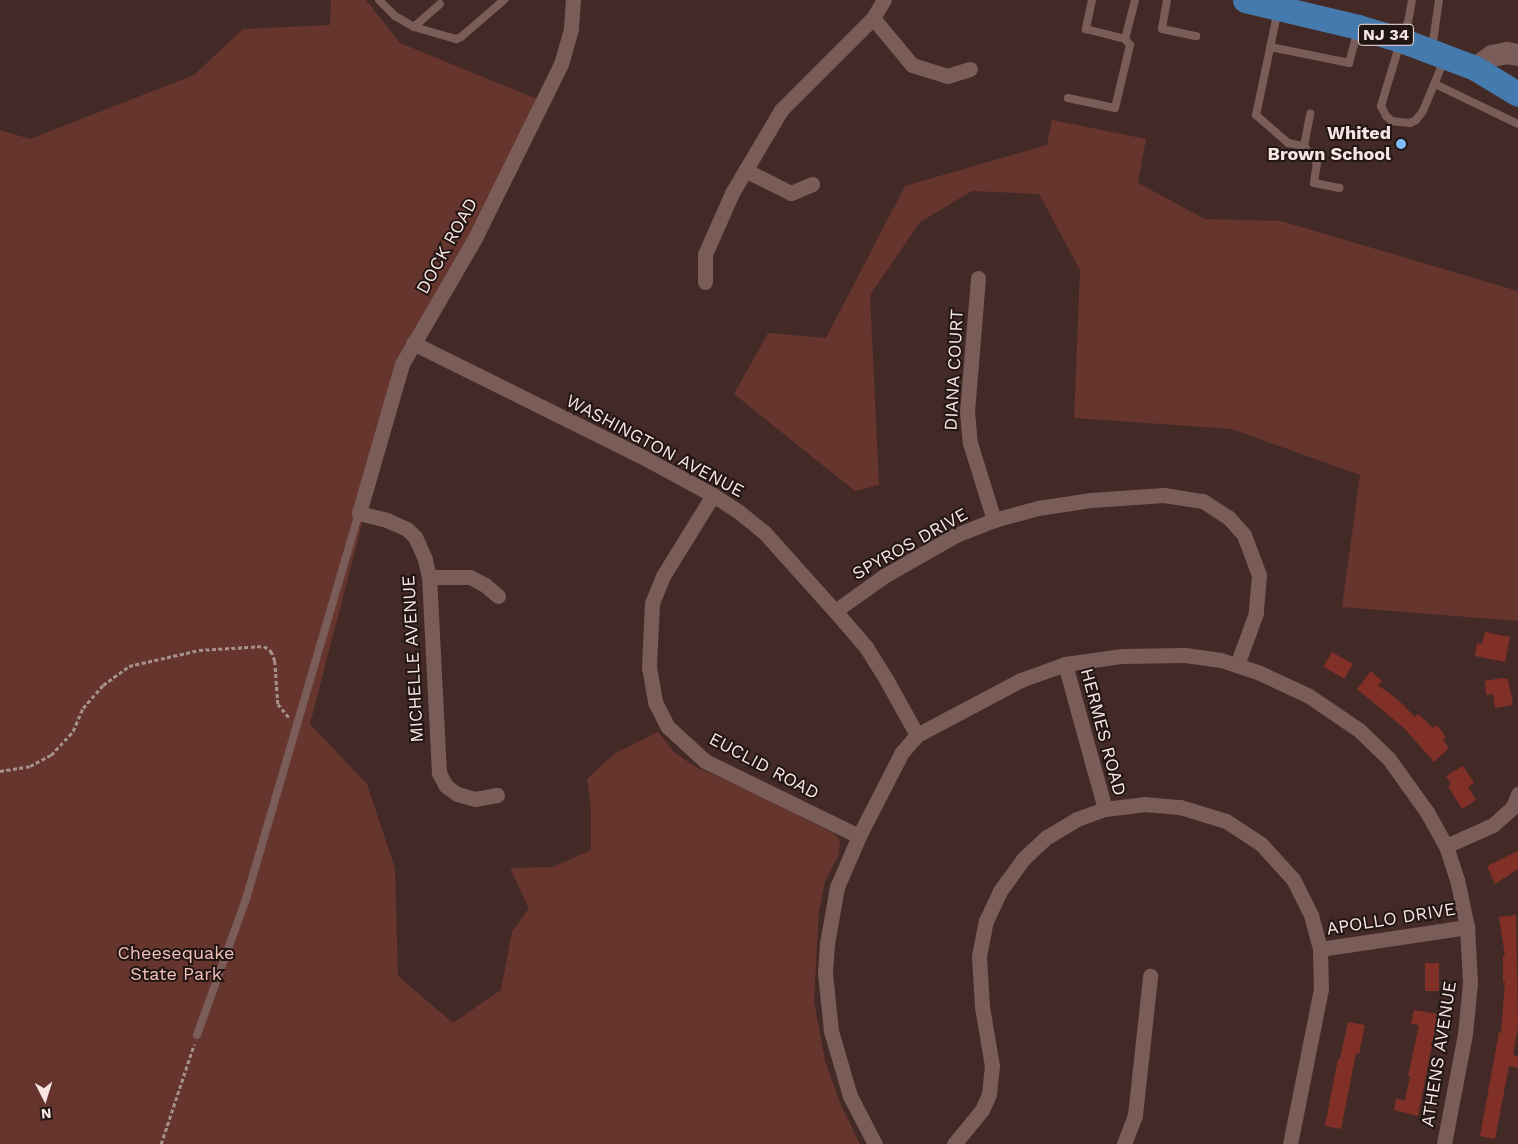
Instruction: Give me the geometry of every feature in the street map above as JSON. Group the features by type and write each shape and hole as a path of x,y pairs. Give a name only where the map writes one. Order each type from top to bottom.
{"main road":[{"name":"NJ 34","path":"1248,0 1286,6 1358,26 1439,53 1475,68 1518,94"}],"street":[{"name":"DOCK ROAD","path":"358,513 397,378 413,342 475,238 561,64 571,28 573,0"},
{"path":"706,282 705,254 745,170 781,110 873,18 884,0"},
{"path":"873,18 912,65 947,76 970,69"},
{"path":"1475,68 1492,56 1518,55"},
{"path":"745,170 791,192 812,184"},
{"name":"DIANA COURT","path":"978,278 967,411 970,443 994,520"},
{"name":"WASHINGTON AVENUE","path":"413,342 713,495 764,532 866,647 916,735"},
{"name":"EUCLID ROAD","path":"713,495 663,576 652,603 649,667 655,702 668,727 705,761 859,836"},
{"name":"SPYROS DRIVE","path":"835,611 884,576 956,535 994,520 1038,508 1091,500 1164,495 1203,501 1228,517 1244,535 1260,575 1256,613 1237,665"},
{"name":"MICHELLE AVENUE","path":"358,513 387,520 407,529 415,537 425,559 429,577 439,773 446,786 457,794 475,799 497,795"},
{"path":"429,577 470,577 485,585 498,596"},
{"name":"ATHENS AVENUE","path":"916,735 1021,680 1065,664 1122,656 1184,655 1221,660 1260,673 1309,696 1359,730 1389,759 1427,812 1446,846 1457,879 1468,926 1470,983 1466,1026 1444,1144"},
{"name":"HERMES ROAD","path":"1065,664 1105,809"},
{"path":"875,1144 850,1096 831,1031 825,981 827,944 837,887 859,836 902,752 916,735"},
{"path":"1446,846 1493,825 1513,807 1518,794"},
{"path":"954,1144 982,1110 989,1094 992,1066 982,1007 979,956 986,921 1000,891 1023,859 1047,837 1077,819 1105,809 1144,804 1180,807 1226,821 1261,844 1293,879 1311,915 1320,949 1321,989 1290,1144"},
{"name":"APOLLO DRIVE","path":"1320,949 1468,926"},
{"path":"1124,1144 1135,1115 1150,976"}],"lane":[{"path":"379,0 395,16 414,27 456,39 461,37 504,0"},
{"path":"1068,98 1116,108 1130,45 1126,39 1086,29 1092,0"},
{"path":"1126,39 1135,0"},
{"path":"1167,0 1162,29 1196,36"},
{"path":"1412,0 1408,22 1382,106 1386,116 1392,121 1410,123 1416,120 1423,111 1435,84 1439,53 1439,0"},
{"path":"414,27 440,1"},
{"path":"1286,6 1270,47 1256,115 1288,143 1304,146 1317,163 1314,183 1340,188"},
{"path":"1270,47 1349,63 1358,26"},
{"path":"1435,84 1518,124"},
{"path":"1304,146 1310,114"},
{"path":"196,1035 246,898 358,513"}],"path":[{"path":"0,771 30,766 50,754 74,731 83,708 104,685 129,666 199,650 264,646 271,651 275,661 278,704 285,714 298,723"},
{"path":"161,1144 196,1035"}],"green space":[{"name":"Cheesequake State Park","path":"331,0 366,0 400,43 542,101 399,382 310,724 367,784 395,868 398,976 453,1023 501,990 512,932 529,908 510,868 553,867 591,850 591,807 587,779 614,754 658,732 675,753 696,767 751,791 833,833 840,840 839,854 825,882 819,910 814,1001 825,1061 841,1105 860,1144 0,1144 0,130 30,139 194,75 243,29 330,25"},
{"path":"1052,120 1146,139 1138,183 1205,219 1281,221 1518,291 1518,621 1342,607 1360,475 1232,429 1074,418 1080,270 1039,194 972,191 920,222 870,295 879,485 855,491 734,394 768,333 826,338 905,186 1047,145"}],"building":[{"path":"1485,632 1510,637 1505,662 1475,656 1477,643 1482,644"},
{"path":"1332,652 1353,664 1344,679 1324,667"},
{"path":"1371,671 1382,681 1378,685 1398,700 1415,717 1418,714 1433,728 1437,725 1446,737 1443,740 1449,748 1434,762 1404,728 1357,689"},
{"path":"1502,678 1508,679 1513,705 1495,708 1493,694 1486,695 1485,681"},
{"path":"1463,766 1474,783 1468,787 1476,800 1462,809 1448,786 1451,784 1446,776"},
{"path":"1518,851 1518,869 1495,884 1487,866"},
{"path":"1516,915 1518,1026 1513,1055 1518,1056 1518,1068 1509,1066 1495,1139 1480,1136 1499,1032 1501,1033 1505,982 1503,982 1503,956 1505,956 1499,917"},
{"path":"1425,963 1439,963 1439,991 1425,991"},
{"path":"1414,1010 1438,1014 1418,1116 1394,1110 1396,1099 1405,1100 1410,1076 1408,1076 1419,1025 1411,1024"},
{"path":"1348,1022 1365,1025 1359,1054 1356,1053 1341,1129 1325,1126 1338,1059 1340,1059"}],"place":[{"name":"Whited Brown School","path":"1401,144"}]}
